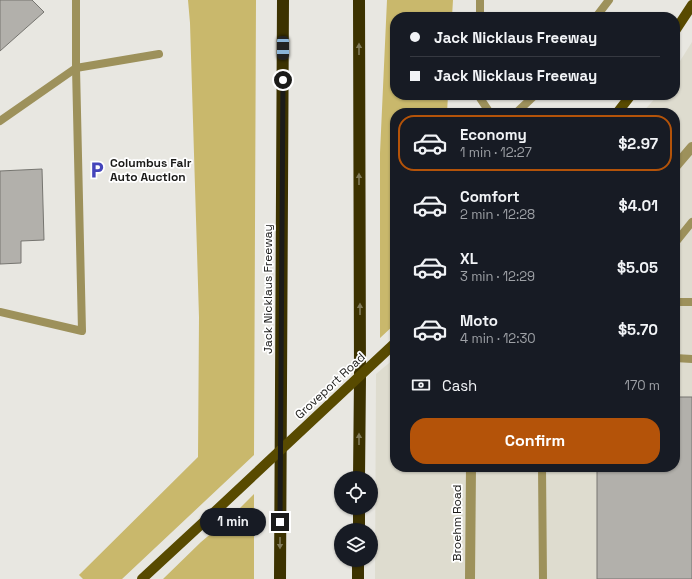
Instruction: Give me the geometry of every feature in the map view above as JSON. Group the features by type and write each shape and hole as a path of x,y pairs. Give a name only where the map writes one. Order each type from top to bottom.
{"highway":[{"name":"Jack Nicklaus Freeway","path":"280,579 284,0"},
{"path":"359,0 359,471"},
{"path":"358,567 358,579"}],"main road":[{"path":"680,23 692,4"},
{"path":"621,108 627,100"},
{"name":"Groveport Road","path":"142,579 390,348"}],"street":[{"path":"680,160 692,147"},
{"name":"Broehm Road","path":"470,579 471,472"}],"lane":[{"path":"0,312 82,331 76,68 76,0"},
{"path":"480,0 480,12"},
{"path":"600,12 609,0"},
{"path":"0,121 76,68 159,54"},
{"path":"521,108 530,100"},
{"path":"680,237 692,222"},
{"path":"680,302 692,302"},
{"path":"680,358 692,359"},
{"path":"542,472 542,579"}],"shaded area":[{"path":"188,0 256,0 254,455 122,579 83,579 79,575 198,457 199,317 190,23"},
{"path":"387,0 453,0 452,12 390,12 390,100 448,100 447,108 390,108 390,329 380,338 380,153"},
{"path":"692,42 692,579 375,579 375,567 378,567 378,523 375,523 375,515 378,515 378,471 376,471 376,374 390,362 390,472 680,472 680,108 646,108 654,100 680,100 680,61"},
{"path":"254,494 254,579 163,579 201,542 232,516"}],"building":[{"path":"0,0 32,0 44,12 0,51"},
{"path":"42,169 44,240 21,241 21,263 0,264 0,171"},
{"path":"680,397 692,397 692,579 597,579 597,472 680,472"}],"place":[{"name":"Columbus Fair Auto Auction","path":"97,170"}],"route":[{"path":"280,522 283,80"}]}
